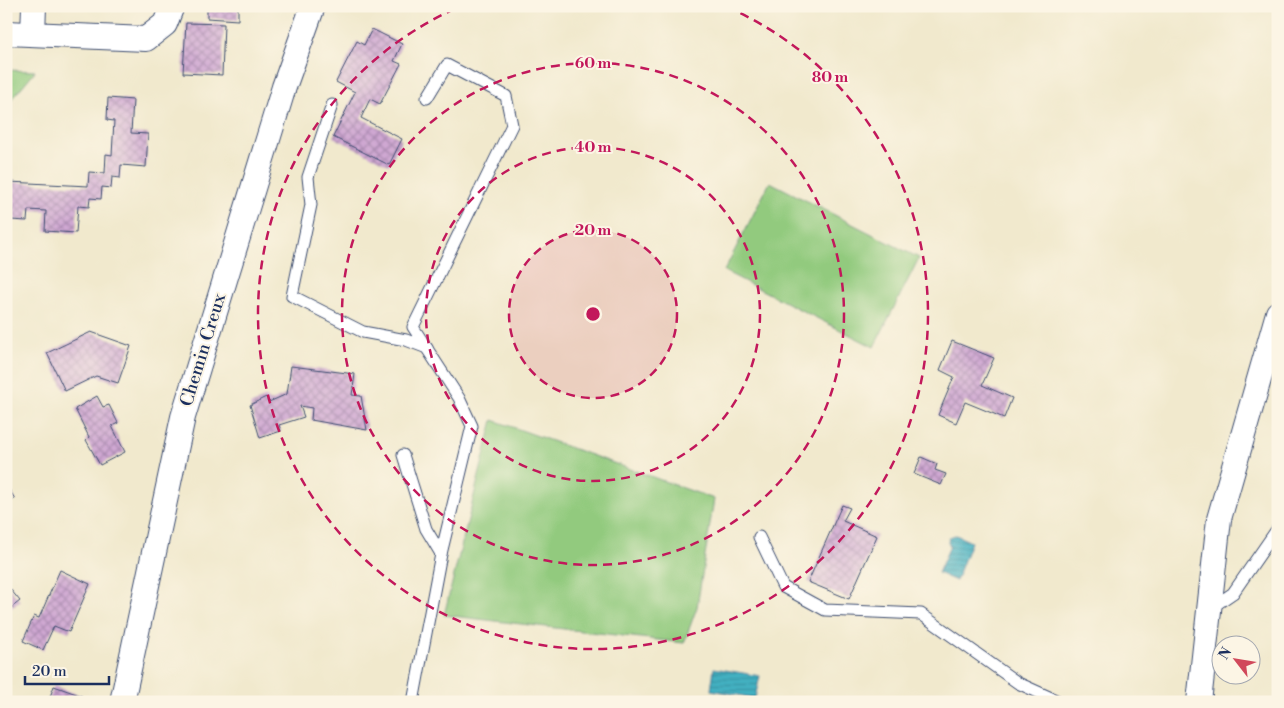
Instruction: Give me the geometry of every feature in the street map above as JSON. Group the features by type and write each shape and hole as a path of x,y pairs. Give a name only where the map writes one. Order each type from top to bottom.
{"street":[{"path":"33,34 34,6"},
{"path":"6,33 146,39 165,24 172,6"},
{"name":"Chemin Creux","path":"122,702 182,417 284,87 313,6"},
{"path":"1199,702 1220,519 1278,314"}],"lane":[{"path":"413,702 441,554 472,426 459,398 413,327 512,125 506,96 447,65 427,98"},
{"path":"332,105 308,177 311,205 292,296 363,332 406,340 427,348"},
{"path":"403,455 426,529 441,554"},
{"path":"1209,609 1233,593 1278,528"},
{"path":"760,538 783,587 825,610 921,614 1018,683 1060,702"}],"green space":[{"path":"6,70 35,71 6,106"},
{"path":"770,182 919,258 874,347 724,271"},
{"path":"493,420 714,499 697,607 684,643 444,615"}],"water":[{"path":"956,535 971,542 956,581 938,573 950,546 949,539"},
{"path":"714,668 760,676 755,698 711,690"}],"building":[{"path":"207,6 238,6 238,20 207,18"},
{"path":"186,23 224,24 222,75 183,73"},
{"path":"372,29 402,44 394,61 401,64 380,104 370,99 361,118 402,139 389,165 333,137 355,92 336,82 357,41 364,45"},
{"path":"108,98 133,100 131,133 148,134 146,167 121,165 120,178 112,177 111,188 102,187 101,199 90,198 89,207 78,206 76,233 45,231 46,211 28,210 27,221 11,220 12,209 8,208 9,182 88,186 89,172 105,173 106,154 112,155 114,121 107,120"},
{"path":"91,332 131,346 118,383 96,376 65,391 47,353"},
{"path":"952,341 994,358 982,385 1012,398 1004,418 965,402 956,423 938,415 954,377 940,370"},
{"path":"291,366 355,374 352,395 361,396 367,430 311,420 312,408 300,406 304,417 279,425 281,431 260,438 250,405 266,397 269,402 287,394"},
{"path":"97,396 103,407 109,405 118,423 112,426 125,452 100,465 86,440 89,437 75,409"},
{"path":"921,457 937,464 935,470 946,474 941,485 914,474"},
{"path":"6,484 15,499 6,503"},
{"path":"842,505 850,508 843,521 877,536 849,599 808,582"},
{"path":"60,570 90,584 69,632 54,626 43,650 23,641 34,616 39,618"},
{"path":"6,584 20,601 6,612"},
{"path":"54,686 82,696 80,702 48,702"}]}
